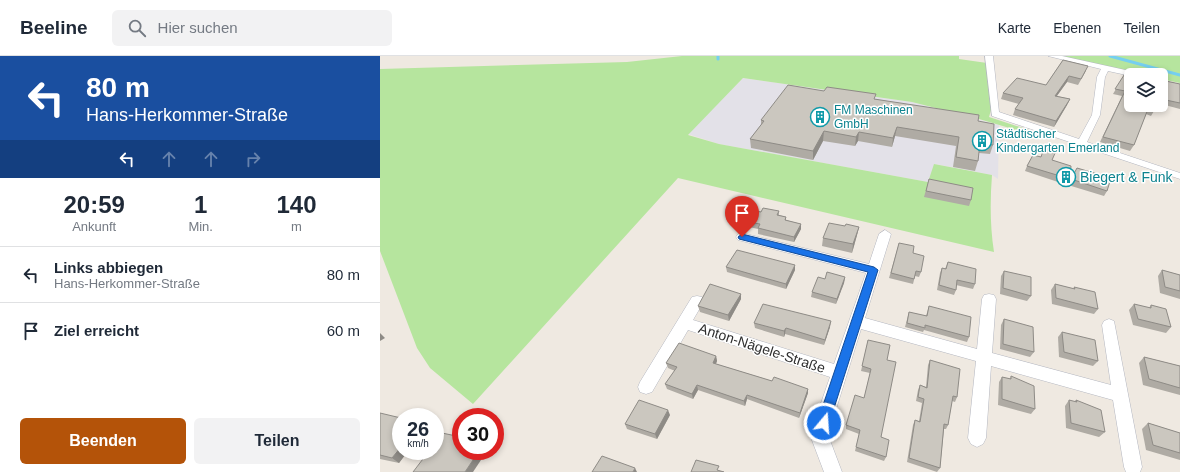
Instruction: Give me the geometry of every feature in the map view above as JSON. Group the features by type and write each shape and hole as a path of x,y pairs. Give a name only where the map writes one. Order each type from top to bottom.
{"street":[{"path":"989,56 995,114 1180,176"},
{"path":"1052,56 1124,72"},
{"path":"1082,142 1096,116 1101,77 1105,68"},
{"path":"833,472 820,435 885,234"},
{"path":"742,237 874,270"},
{"path":"977,438 989,299"},
{"name":"Anton-Nägele-Straße","path":"646,387 697,301"},
{"path":"857,322 1121,395"},
{"name":"Anton-Nägele-Straße","path":"684,323 840,373"},
{"path":"1109,325 1133,467"}],"shaded area":[{"path":"743,78 912,102 999,125 998,179 992,175 935,164 928,182 719,144 688,134"}],"green space":[{"path":"682,56 959,56 959,59 987,63 991,110 989,117 1032,131 1030,134 912,102 743,78 688,135 719,144 928,182 934,164 992,175 991,214 994,252 678,178 473,404 430,368 417,348 380,251 380,69 627,62"},
{"path":"1058,56 1180,56 1180,83 1168,80 1168,68 1124,68 1124,71"}],"building":[{"path":"1063,60 1088,66 1081,79 1069,76 1055,96 1070,99 1056,121 1015,109 1023,98 1003,93 1017,78 1046,85"},
{"path":"1124,75 1124,91 1115,89"},
{"path":"1168,81 1180,84 1180,103 1168,100"},
{"path":"788,85 824,91 827,87 876,94 874,99 979,115 978,121 994,124 993,145 980,143 978,161 956,157 959,137 897,127 893,138 859,132 856,137 824,131 813,151 750,139 764,121 761,120"},
{"path":"1124,93 1124,112 1147,112 1134,145 1103,137"},
{"path":"1044,148 1056,151 1052,160 1071,166 1070,179 1027,166 1033,155 1041,157"},
{"path":"1077,168 1111,178 1107,191 1071,179"},
{"path":"929,179 973,188 971,200 926,191"},
{"path":"763,208 779,211 777,215 786,217 785,220 801,224 794,237 758,228 760,224 748,222 756,211 761,212"},
{"path":"829,223 845,226 846,224 859,227 853,244 823,238"},
{"path":"899,243 914,246 913,253 924,256 921,272 916,271 914,279 891,273"},
{"path":"737,250 795,265 786,284 726,267"},
{"path":"948,262 976,269 975,284 957,280 956,290 939,285 942,268 946,269"},
{"path":"1162,270 1180,275 1180,291 1165,287"},
{"path":"1004,271 1031,277 1031,296 1003,288"},
{"path":"827,272 845,277 837,299 812,292 818,277 825,279"},
{"path":"710,284 741,294 728,315 698,306"},
{"path":"1055,284 1095,292 1098,309 1056,298"},
{"path":"763,304 831,321 825,340 786,328 784,331 754,323"},
{"path":"1134,304 1151,308 1151,305 1166,309 1171,327 1138,319"},
{"path":"929,306 971,317 969,337 925,325 925,328 907,323 909,312 927,316"},
{"path":"1004,319 1033,327 1034,352 1003,344"},
{"path":"1062,332 1095,340 1098,361 1064,352"},
{"path":"868,340 890,345 887,360 896,362 881,437 889,440 886,457 856,447 860,430 846,425 855,395 864,398 871,369 862,366"},
{"path":"679,343 716,356 713,363 772,381 774,377 808,389 800,413 747,395 744,401 697,385 692,394 665,384 677,367 666,363"},
{"path":"1144,357 1180,366 1180,388 1149,379"},
{"path":"930,360 960,369 957,397 953,396 948,425 944,424 940,468 909,458 915,420 920,422 924,399 918,397 920,385 927,388"},
{"path":"1011,376 1034,386 1035,409 1002,399 1002,377 1011,379"},
{"path":"639,400 668,410 655,434 625,424"},
{"path":"1069,400 1077,402 1076,400 1101,410 1105,432 1071,423"},
{"path":"380,413 392,416 392,458 380,455"},
{"path":"1148,423 1180,433 1180,453 1153,445"},
{"path":"444,433 452,435 452,460 473,460 465,472 413,472 422,460 444,460"},
{"path":"602,456 635,468 633,472 592,472"},
{"path":"696,460 719,466 717,470 724,472 691,472"}],"waterway":[{"path":"1110,56 1180,75"}],"place":[{"name":"FM Maschinen GmbH","path":"820,117"},
{"name":"Städtischer Kindergarten Emerland","path":"982,141"},
{"name":"Biegert & Funk","path":"1066,177"}],"route":[{"path":"742,237 874,270 824,423"}]}
